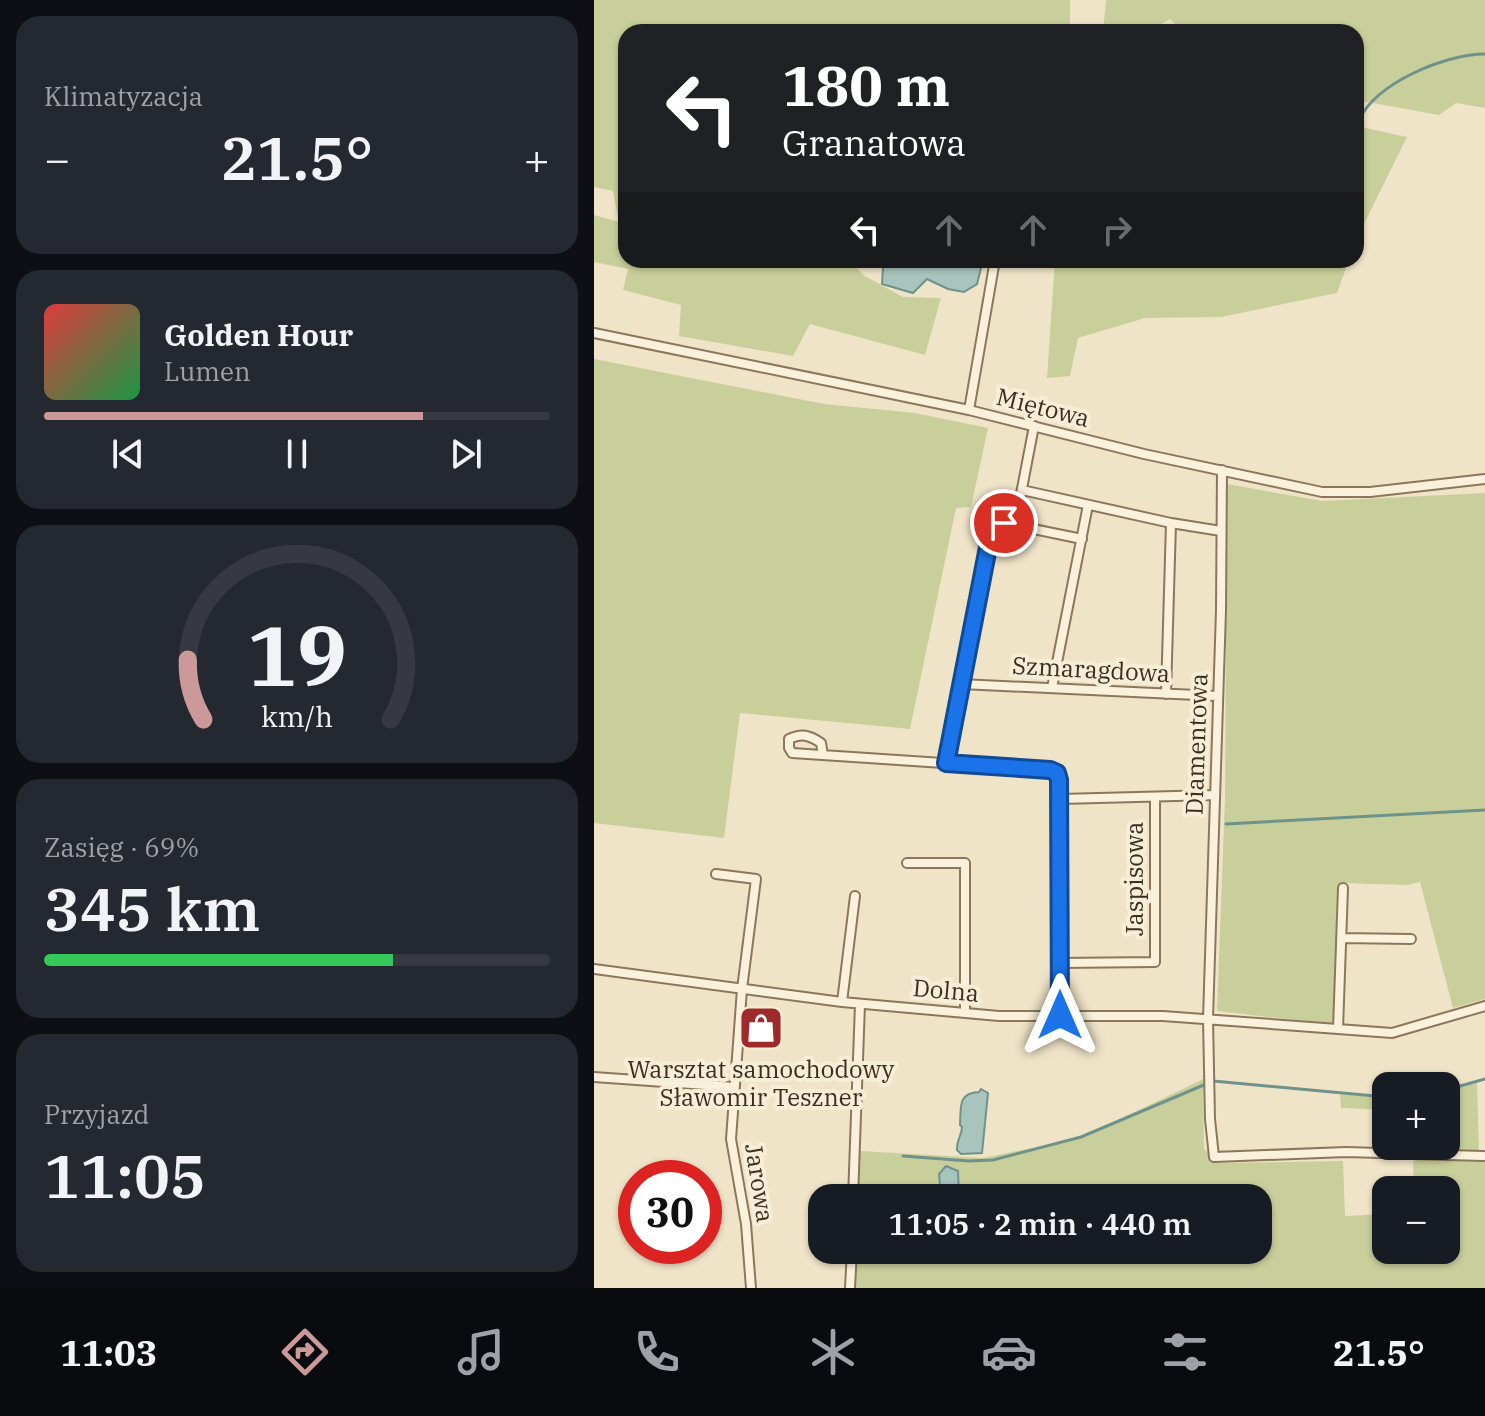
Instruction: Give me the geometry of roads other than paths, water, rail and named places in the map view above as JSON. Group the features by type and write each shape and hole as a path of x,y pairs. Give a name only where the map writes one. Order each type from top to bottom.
{"street":[{"path":"969,410 994,268"},
{"name":"Miętowa","path":"594,333 969,410 1144,454 1322,492 1344,494 1485,479"},
{"path":"1015,525 1034,426"},
{"name":"Diamentowa","path":"1222,470 1208,1019 1214,1157 1346,1152 1483,1156"},
{"path":"1022,490 1221,531"},
{"path":"1052,688 1088,505"},
{"path":"946,763 990,537 1004,523 1082,539"},
{"path":"1166,694 1171,523"},
{"name":"Szmaragdowa","path":"961,684 1218,696"},
{"path":"823,755 1050,770 1057,773 1060,799 1060,1015"},
{"path":"1060,799 1214,795"},
{"name":"Jaspisowa","path":"1059,963 1155,962 1155,798"},
{"path":"907,863 965,863 965,1013"},
{"name":"Jarowa","path":"716,874 756,879 742,989 731,1148 748,1237 751,1288"},
{"path":"1338,1029 1343,888"},
{"path":"842,1002 855,896"},
{"path":"1341,938 1411,939"},
{"name":"Dolna","path":"594,969 842,1002 999,1016 1208,1019 1392,1033 1485,1006"},
{"path":"854,1184 860,1004"},
{"path":"594,1077 734,1087"},
{"path":"850,1288 851,1264"}],"water":[{"path":"883,268 981,268 977,284 964,292 948,289 927,279 913,293 882,284"},
{"path":"981,1089 988,1093 982,1153 961,1154 957,1147 962,1130 962,1102 967,1095"},
{"path":"946,1166 958,1171 958,1184 940,1184 939,1174"}],"waterway":[{"path":"1364,112 1396,82 1414,73 1451,59 1485,54"},
{"path":"1226,824 1485,810"},
{"path":"1460,1086 1485,1079"},
{"path":"1213,1081 1372,1096"},
{"path":"903,1156 993,1160 1081,1137 1206,1084"}],"place":[{"name":"Warsztat samochodowy Sławomir Teszner","path":"761,1028"}]}
